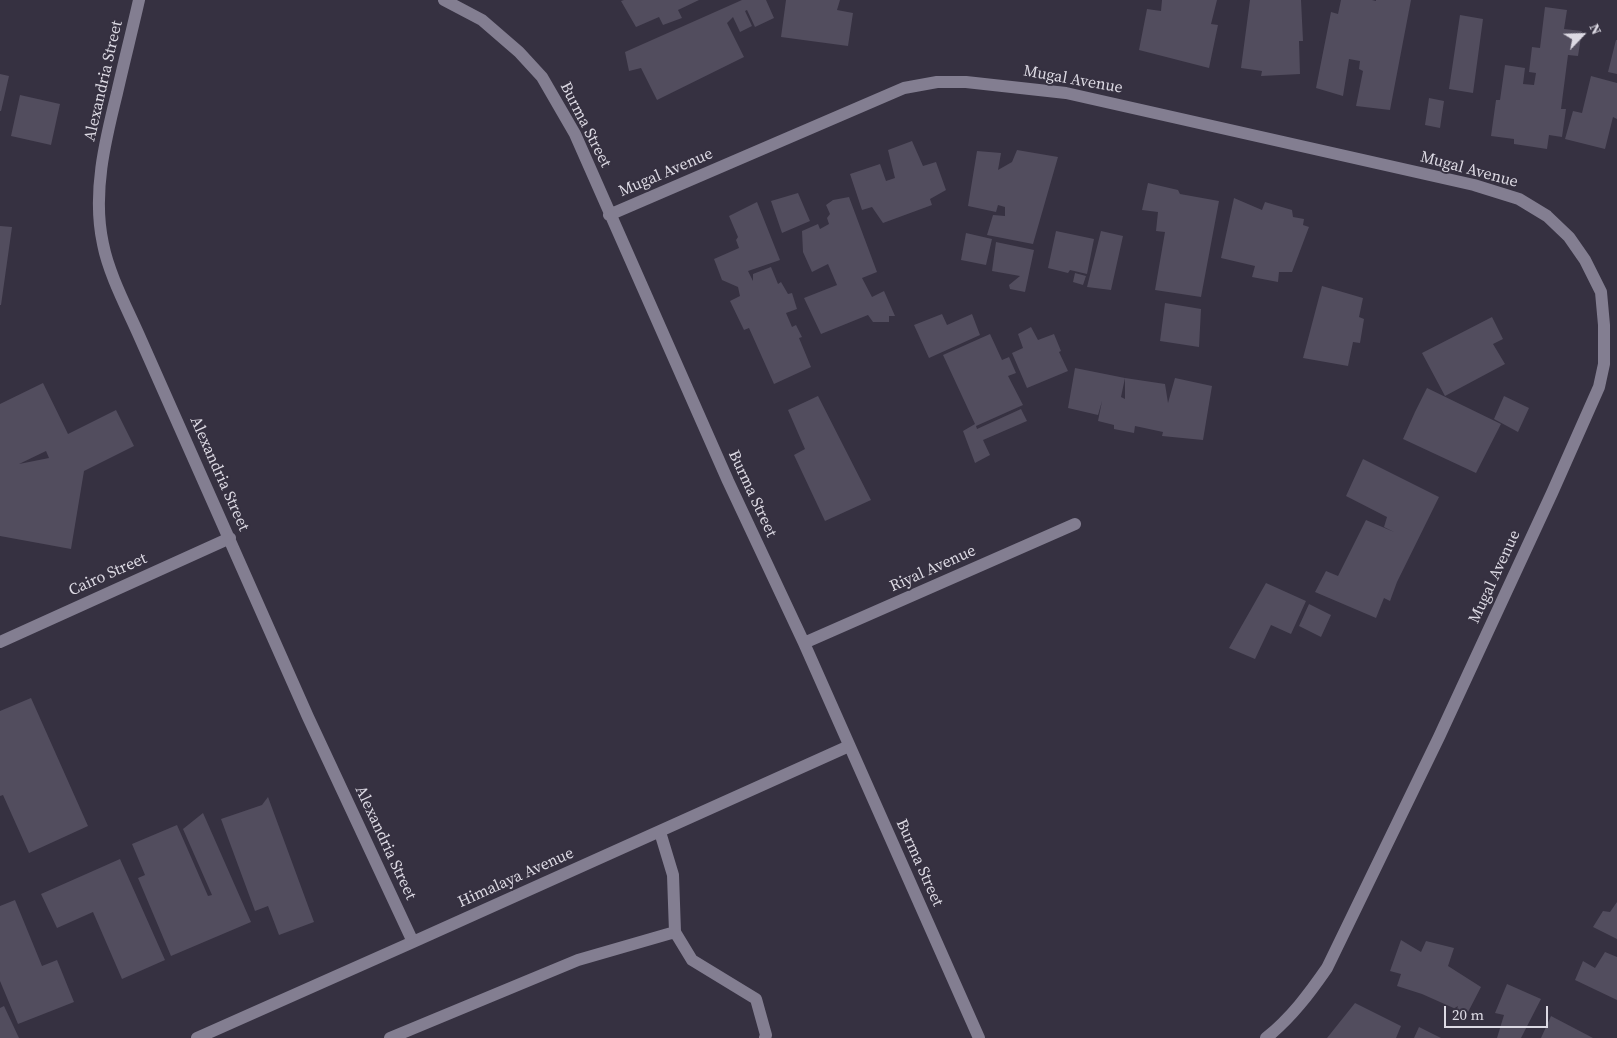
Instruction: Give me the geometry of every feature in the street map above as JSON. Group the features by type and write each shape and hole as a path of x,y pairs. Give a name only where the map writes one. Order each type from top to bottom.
{"street":[{"name":"Alexandria Street","path":"139,0 108,130 100,176 99,212 103,244 114,278 141,340 313,726 414,942"},
{"name":"Burma Street","path":"446,1 482,20 520,52 542,77 575,134 609,215 728,481 804,643 979,1038"},
{"name":"Mugal Avenue","path":"609,215 904,88 937,82 966,82 1066,93 1474,185 1519,199 1548,216 1569,236 1585,260 1600,292 1604,325 1604,364 1599,387 1444,728 1327,968 1306,998 1282,1025 1266,1038"},
{"name":"Riyal Avenue","path":"804,643 1075,524"},
{"name":"Cairo Street","path":"0,642 230,538"},
{"name":"Himalaya Avenue","path":"197,1038 660,832 848,746"},
{"path":"660,832 673,875 674,932 692,960 756,1000 766,1038"},
{"path":"390,1038 578,960 674,932"}],"building":[{"path":"699,0 678,10 682,18 663,25 659,17 636,27 621,1"},
{"path":"742,0 766,0 774,18 755,27 747,10 745,11 752,26 740,32 733,17 727,23 744,57 657,100 641,68 629,71 625,52"},
{"path":"786,0 840,0 837,10 853,13 848,46 781,37"},
{"path":"1162,0 1217,0 1211,24 1218,25 1209,68 1139,50 1147,9 1161,11"},
{"path":"1250,0 1301,0 1303,41 1299,41 1300,74 1261,76 1262,71 1241,68"},
{"path":"1341,0 1411,0 1390,110 1356,106 1363,71 1359,69 1360,61 1349,59 1343,96 1316,88 1331,12 1338,14"},
{"path":"1545,7 1567,10 1564,29 1582,31 1578,56 1568,55 1561,109 1566,109 1562,137 1549,135 1547,149 1514,144 1514,139 1491,136 1496,100 1500,100 1505,65 1525,68 1523,84 1534,85 1536,73 1529,72 1532,47 1540,48"},
{"path":"1460,15 1483,19 1473,93 1449,89"},
{"path":"1617,40 1617,74 1608,72"},
{"path":"0,74 9,76 1,111 0,111"},
{"path":"1591,76 1617,83 1617,119 1613,117 1605,149 1565,139 1573,111 1582,113"},
{"path":"20,95 60,104 51,145 11,136"},
{"path":"1429,98 1444,101 1440,128 1425,125"},
{"path":"912,141 923,166 936,162 946,190 930,199 932,205 883,223 872,207 862,210 850,174 880,164 886,181 895,178 888,150"},
{"path":"1017,150 1058,157 1033,244 987,235 993,215 1005,216 1005,207 998,205 996,212 968,206 977,151 1001,153 998,170 1012,162"},
{"path":"1148,183 1178,190 1180,194 1219,201 1201,297 1155,290 1165,232 1156,231 1158,212 1142,210"},
{"path":"798,193 810,221 782,233 771,201"},
{"path":"849,197 877,272 862,278 872,297 884,291 895,316 889,316 889,322 873,322 868,315 821,334 804,298 837,285 828,264 812,272 803,252 802,231 818,224 820,229 829,224 827,218 830,214 826,205 833,200"},
{"path":"1234,198 1262,210 1265,202 1292,210 1293,217 1304,219 1303,225 1309,227 1292,272 1279,272 1278,282 1252,277 1255,266 1221,258"},
{"path":"757,202 780,260 748,271 753,281 753,274 771,267 778,284 781,282 788,294 792,293 797,309 786,313 792,327 796,325 802,337 799,338 811,367 774,384 749,328 744,330 730,301 740,296 738,287 722,280 714,259 739,248 736,240 738,237 729,216"},
{"path":"0,226 12,227 1,305 0,305"},
{"path":"1056,231 1094,239 1087,274 1070,270 1068,273 1048,268"},
{"path":"1101,231 1123,236 1111,290 1087,287"},
{"path":"966,233 992,239 986,265 961,260"},
{"path":"996,242 1034,250 1025,292 1010,289 1009,285 1020,276 992,271"},
{"path":"1075,273 1086,276 1083,285 1073,282"},
{"path":"1322,286 1363,298 1359,317 1364,319 1360,343 1353,342 1348,366 1303,358"},
{"path":"1165,303 1201,309 1199,347 1160,341"},
{"path":"942,314 947,325 972,314 980,335 929,358 914,325"},
{"path":"1492,317 1503,339 1493,344 1505,364 1445,396 1422,353"},
{"path":"1031,327 1038,340 1054,334 1061,351 1059,352 1068,371 1027,388 1012,353 1023,348 1018,334"},
{"path":"990,334 1002,360 1009,357 1016,373 1008,376 1023,405 976,426 977,429 1021,409 1027,421 983,440 990,455 975,463 963,431 975,424 943,355"},
{"path":"1075,368 1165,384 1168,403 1175,378 1212,386 1203,440 1162,436 1163,432 1135,426 1134,433 1114,429 1114,425 1098,421 1102,401 1098,415 1068,408","holes":["1125,378 1125,399 1121,397"]},
{"path":"43,383 68,434 116,410 134,446 84,471 71,549 0,536 0,404","holes":["46,451 49,458 19,464"]},
{"path":"1427,388 1501,424 1476,473 1403,439"},
{"path":"818,396 871,500 825,521 794,455 805,449 788,410"},
{"path":"1504,396 1529,408 1518,432 1494,419"},
{"path":"1363,459 1439,497 1397,582 1390,601 1384,598 1376,618 1315,592 1326,571 1338,576 1366,520 1394,532 1384,527 1387,517 1346,496"},
{"path":"1266,583 1306,601 1291,634 1271,625 1255,659 1229,648"},
{"path":"1309,604 1331,615 1321,637 1299,626"},
{"path":"31,698 88,826 29,853 3,795 0,796 0,711"},
{"path":"268,797 314,922 279,935 268,906 255,911 221,819 262,805"},
{"path":"203,813 251,922 171,956 138,878 145,875 132,844 177,825 208,896 212,895 183,829"},
{"path":"120,859 165,960 122,979 93,912 57,928 41,894"},
{"path":"15,900 42,966 57,960 74,1002 18,1024 0,981 0,906"},
{"path":"1617,902 1617,939 1593,927 1603,911 1610,912"},
{"path":"1401,940 1421,952 1426,941 1454,948 1448,966 1481,987 1467,1014 1422,994 1397,986 1401,974 1390,971"},
{"path":"1605,952 1617,957 1617,1000 1575,980 1583,961 1595,968"},
{"path":"1507,984 1541,999 1521,1038 1497,1038 1504,1015 1495,1013"},
{"path":"1355,1003 1401,1026 1396,1038 1327,1038"},
{"path":"4,1006 19,1038 0,1038 0,1008"},
{"path":"1551,1016 1593,1038 1541,1038"},
{"path":"1419,1027 1441,1038 1414,1038"}]}
